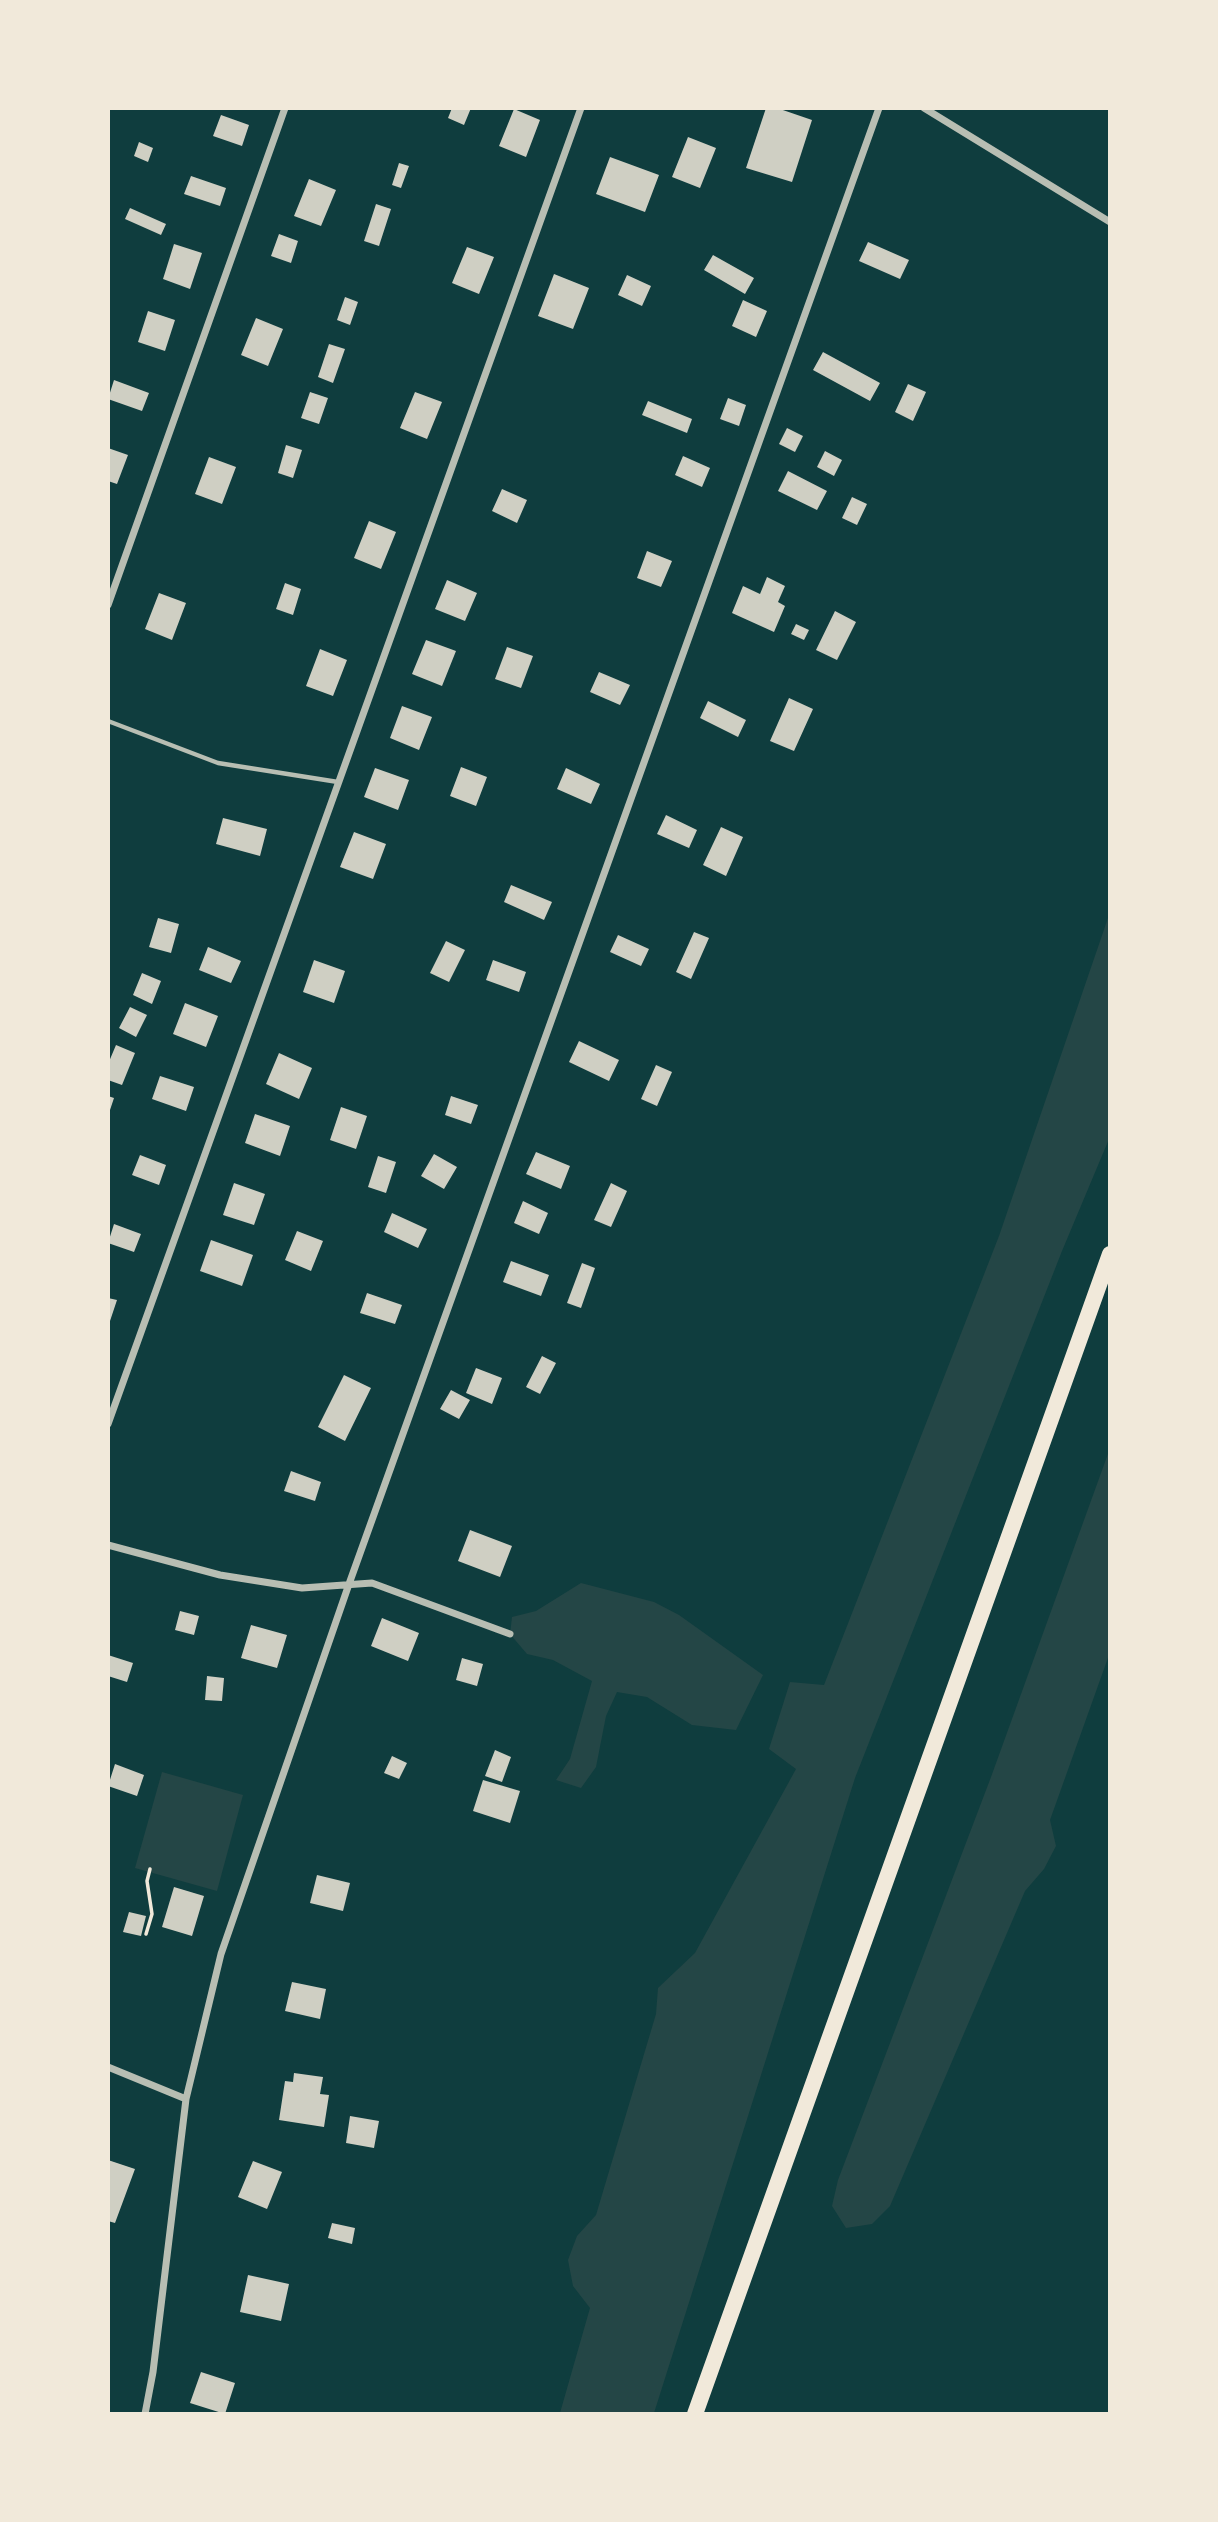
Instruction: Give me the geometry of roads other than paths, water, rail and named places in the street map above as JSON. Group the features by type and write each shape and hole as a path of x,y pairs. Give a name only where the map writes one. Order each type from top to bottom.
{"main road":[{"path":"698,2413 1110,1254"}],"street":[{"path":"108,605 285,108"},
{"path":"108,1424 581,108"},
{"path":"145,2413 153,2372 186,2099 221,1954 349,1584 879,108"},
{"path":"924,108 1110,222"},
{"path":"108,1545 220,1575 302,1588 372,1583 510,1634"},
{"path":"108,2067 186,2099"}],"lane":[{"path":"108,721 218,763 339,782"}]}
